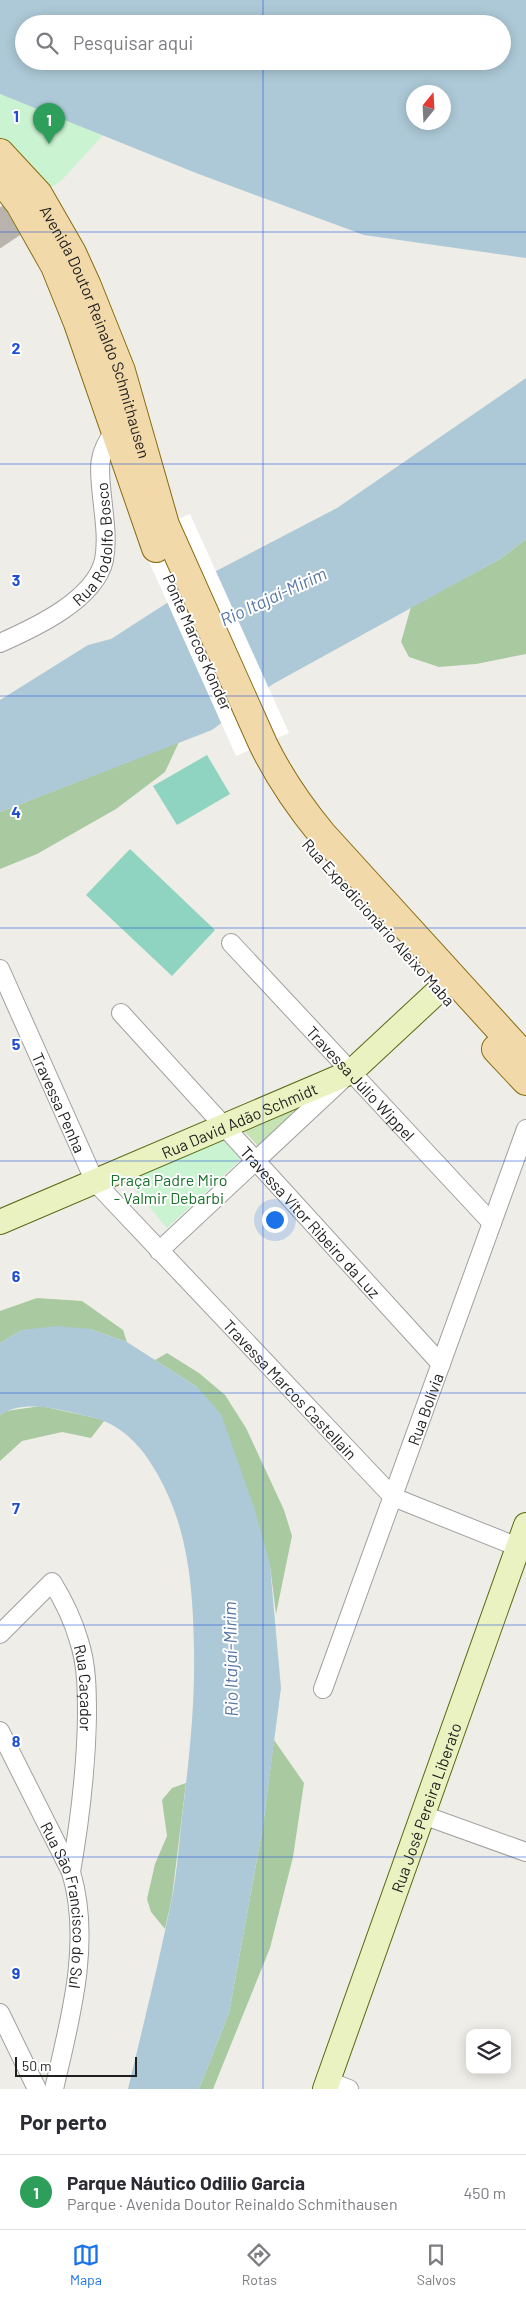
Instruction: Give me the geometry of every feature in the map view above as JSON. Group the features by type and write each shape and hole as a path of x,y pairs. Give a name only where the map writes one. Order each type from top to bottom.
{"main road":[{"name":"Avenida Doutor Reinaldo Schmithausen","path":"0,153 38,194 72,253 90,323 114,432 157,528"},
{"name":"Avenida Doutor Reinaldo Schmithausen","path":"0,178 20,204 40,236 55,266 121,371 157,528"},
{"name":"Ponte Marcos Konder","path":"157,528 255,748"},
{"name":"Rua Expedicionário Aleixo Maba","path":"255,748 322,834 526,1081"},
{"name":"Rua Expedicionário Aleixo Maba","path":"446,983 526,1058"},
{"name":"Rua David Adão Schmidt","path":"0,1222 351,1072 446,983"},
{"name":"Rua José Pereira Liberato","path":"334,2086 422,1814 522,1536"}],"street":[{"name":"Rua Rodolfo Bosco","path":"0,643 50,619 95,581 103,561 106,538 98,466 104,445 114,432"},
{"name":"Travessa Júlio Wippel","path":"231,943 492,1223"},
{"name":"Travessa Penha","path":"0,968 95,1182"},
{"name":"Travessa Vítor Ribeiro da Luz","path":"121,1013 441,1364"},
{"path":"159,1251 351,1072"},
{"name":"Rua Bolívia","path":"323,1689 526,1129"},
{"name":"Travessa Marcos Castellain","path":"95,1182 392,1497 522,1536"},
{"name":"Rua Caçador","path":"0,1634 52,1582 64,1601 80,1642 87,1684 86,1759 80,1822 71,1872"},
{"name":"Rua São Francisco do Sul","path":"0,1731 71,1872 78,1894 80,1926 71,2009 54,2089"},
{"path":"422,1814 526,1852"},
{"path":"0,2013 37,2089"}],"green space":[{"path":"0,94 103,135 61,181 47,190 0,140"},
{"path":"526,539 526,654 476,664 439,667 409,657 401,642 411,607 500,559"},
{"path":"179,742 165,772 116,809 37,854 0,869 0,812"},
{"path":"207,755 230,794 177,825 153,786"},
{"path":"130,849 215,930 172,976 86,895"},
{"path":"318,1093 259,1147 240,1127"},
{"name":"Praça Padre Miro - Valmir Debarbi","path":"221,1134 242,1158 167,1228 125,1178"},
{"path":"37,1298 82,1301 123,1330 127,1342 90,1329 22,1330 0,1343 0,1311"},
{"path":"167,1353 199,1373 225,1395 246,1428 284,1510 292,1536 276,1614 270,1566 197,1387 155,1360"},
{"path":"41,1406 105,1420 91,1438 62,1432 22,1441 0,1461 0,1415 6,1411"},
{"path":"274,1740 304,1783 293,1857 270,1948 213,2089 199,2089 229,2013 263,1826"},
{"path":"186,1783 172,1897 165,1929 151,1912 147,1899 155,1864 167,1836 162,1800 172,1788"}],"water":[{"path":"0,0 526,0 526,258 364,235 196,173 0,94"},
{"name":"Rio Itajaí-Mirim","path":"526,378 526,539 500,559 273,684 212,730 0,812 0,700 88,645 111,639 218,570 337,508"},
{"name":"Rio Itajaí-Mirim","path":"57,1326 90,1329 127,1342 197,1387 221,1414 255,1510 270,1566 281,1688 263,1826 229,2013 199,2089 128,2089 167,1922 178,1858 194,1692 192,1605 187,1561 177,1518 169,1497 147,1457 123,1432 102,1420 45,1407 21,1407 0,1415 0,1343 22,1330"}],"pier":[{"path":"190,514 289,733 236,756 138,537"}],"building":[{"path":"3,206 21,234 0,248 0,208"}],"place":[{"name":"Parque Náutico Odilio Garcia","path":"49,144"}]}
